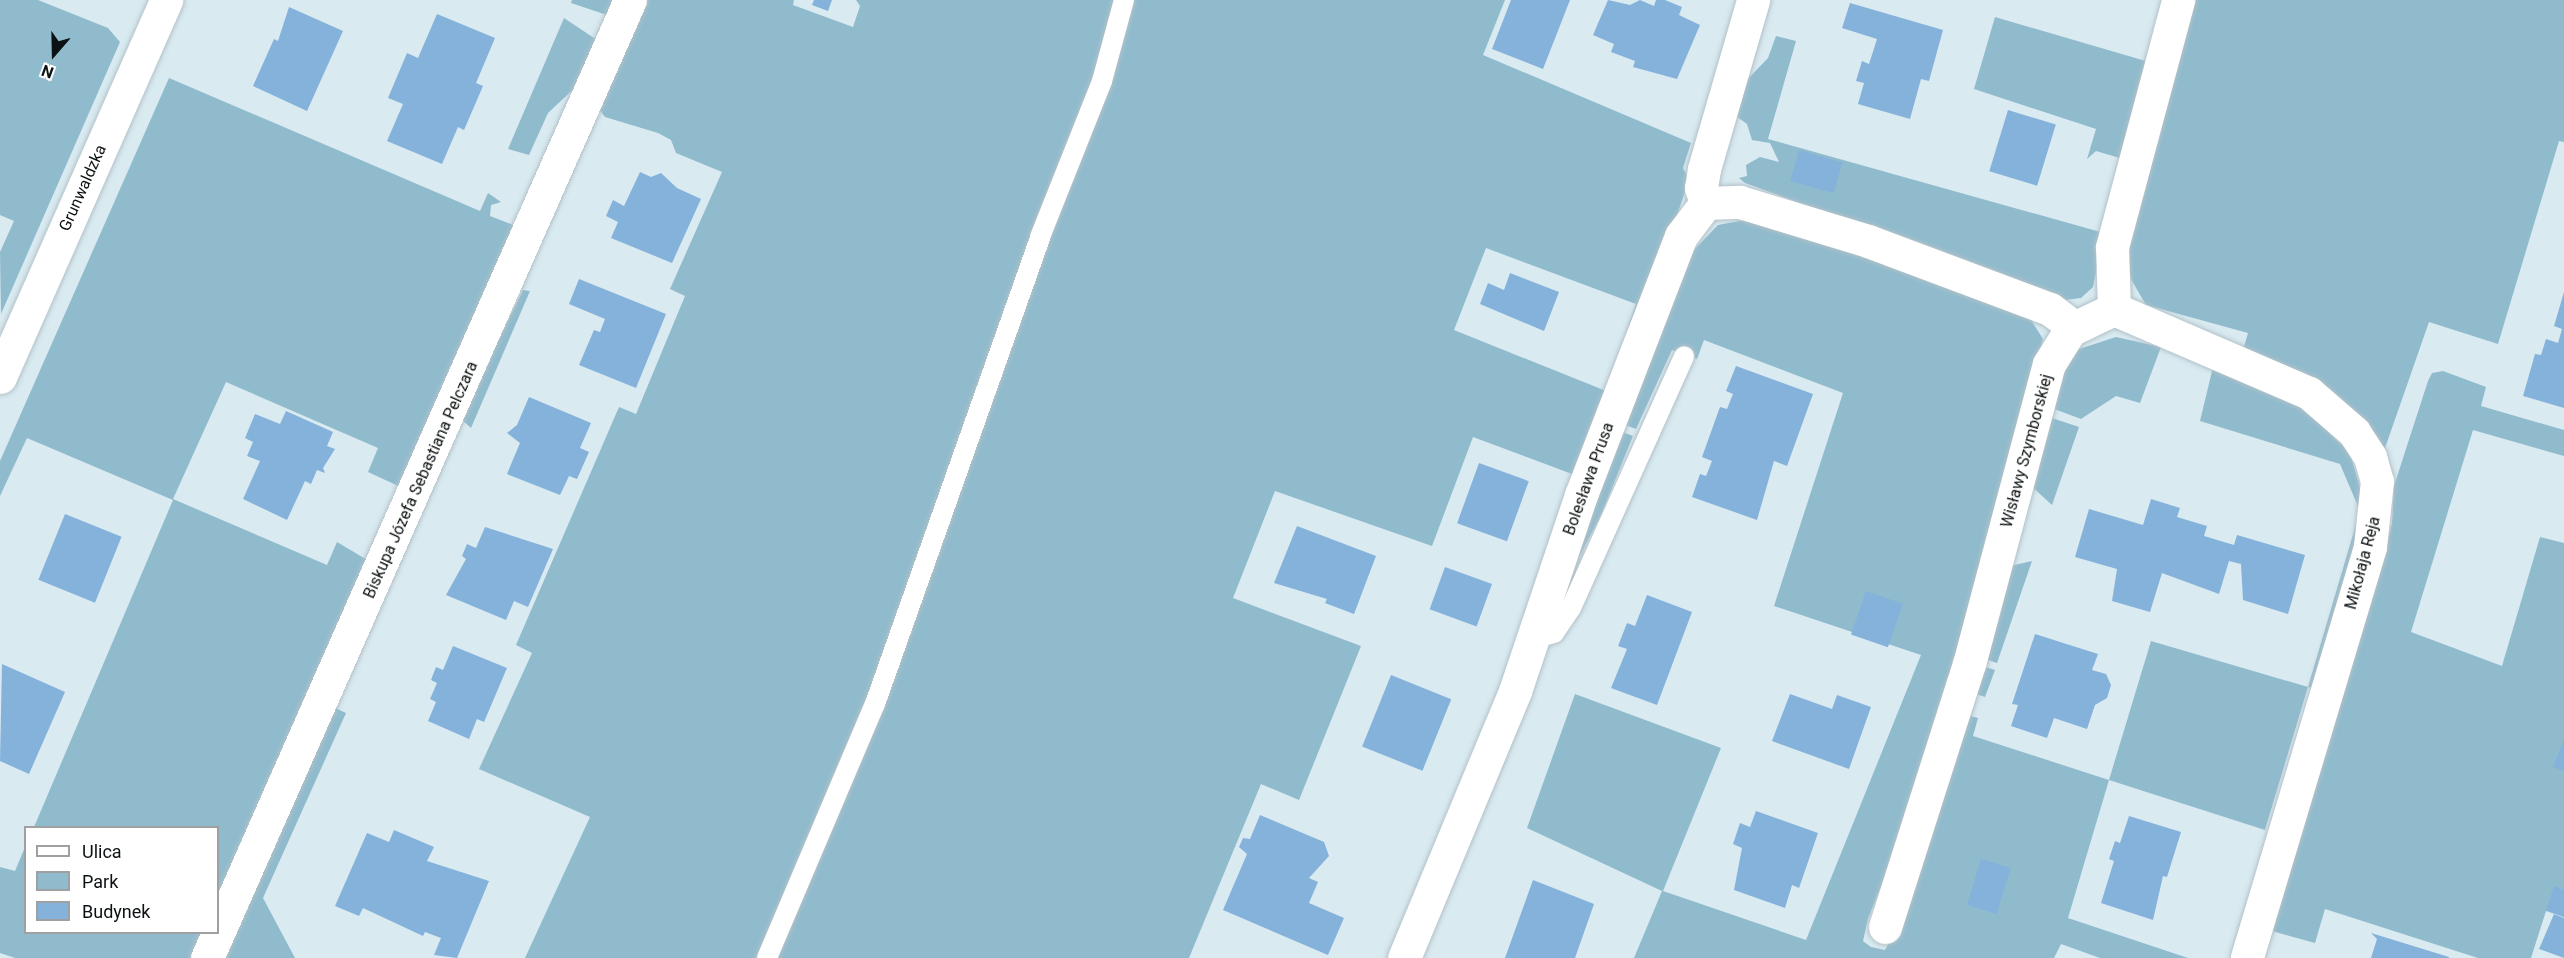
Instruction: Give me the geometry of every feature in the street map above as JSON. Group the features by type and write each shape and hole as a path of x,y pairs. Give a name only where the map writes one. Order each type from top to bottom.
{"street":[{"name":"Grunwaldzka","path":"0,377 166,0"},
{"name":"Biskupa Józefa Sebastiana Pelczara","path":"219,931 630,0"},
{"path":"1753,0 1704,169 1701,188 1706,204 1740,202 1868,241 2050,309 2074,327"},
{"path":"2114,309 2112,247 2178,0"},
{"name":"Bolesława Prusa","path":"1404,958 1533,639 1581,495 1682,236 1706,204"},
{"name":"Wisławy Szymborskiej","path":"1886,927 1972,653 2049,363 2059,343 2074,327 2114,309"},
{"name":"Mikołaja Reja","path":"2114,309 2309,393 2354,432 2370,457 2377,481 2370,547 2247,958"},
{"name":"Biskupa Józefa Sebastiana Pelczara","path":"207,958 218,934"}],"lane":[{"path":"767,958 875,704 1040,237 1102,81 1124,0"},
{"path":"1533,639 1554,633 1571,608 1684,356"}],"green space":[{"path":"0,0 38,0 108,28 120,42 1,314 0,252 14,221 0,215"},
{"path":"572,0 620,0 613,17 571,3"},
{"path":"641,0 794,0 793,5 853,27 860,6 856,0 1505,0 1483,55 1691,143 1683,168 1689,180 1675,221 1623,342 1636,304 1486,248 1454,330 1611,393 1528,614 1524,614 1572,474 1473,437 1432,546 1275,491 1233,598 1361,646 1299,800 1261,784 1189,958 525,958 590,817 479,769 532,653 516,645 619,407 636,414 685,296 670,289 722,172 676,153 671,140 658,133 605,117 596,105"},
{"path":"2192,0 2564,0 2564,142 2559,141 2498,344 2429,322 2385,448 2370,431 2243,350 2248,333 2146,305 2132,281 2127,262 2130,221"},
{"path":"1995,17 2149,62 2123,159 2096,151 2087,159 2096,129 1974,89"},
{"path":"564,18 597,40 579,84 548,113 529,155 508,149"},
{"path":"1776,36 1796,41 1768,139 2104,233 2093,287 2081,298 2065,300 1745,183 1739,178 1747,176 1746,165 1760,157 1779,162 1770,143 1752,140 1747,124 1733,114 1739,88 1768,58"},
{"path":"169,78 480,211 488,193 501,202 491,205 490,216 516,226 407,490 368,472 378,448 226,382 173,499 327,565 337,542 374,564 219,911 219,826 34,826 173,500 27,438 0,496 0,461"},
{"path":"1744,220 1887,260 2028,315 2043,339 1997,523 1889,866 1868,919 1863,941 1871,947 1885,950 1900,922 1966,715 1978,718 1973,736 2109,780 2068,918 2188,958 2100,958 2061,944 2054,958 1634,958 1662,891 1527,828 1575,694 1721,748 1663,891 1806,940 1921,655 1774,606 1843,393 1704,340 1697,359 1672,350 1636,429 1620,423 1688,256 1718,225"},
{"path":"523,290 530,291 471,428 460,418"},
{"path":"2116,337 2161,347 2140,403 2116,396 2081,419 2049,407 2062,369 2076,350"},
{"path":"2213,367 2298,403 2350,453 2365,505 2315,689 2308,687 2360,511 2340,464 2200,421"},
{"path":"2443,371 2486,387 2481,406 2564,430 2564,456 2473,430 2411,632 2502,666 2540,537 2564,543 2564,917 2546,911 2531,958 2478,958 2325,909 2315,943 2268,930 2383,562 2392,523 2394,486 2428,381 2432,373"},
{"path":"2046,416 2079,427 2052,505 2030,485"},
{"path":"1617,430 1633,436 1601,515 1561,592"},
{"path":"2032,561 1997,663 1985,659 1982,666 1995,670 1985,697 1967,691 2006,567"},
{"path":"2151,641 2308,687 2265,830 2109,780"},
{"path":"333,707 346,713 263,898 295,958 226,958"},
{"path":"24,849 24,934 207,934 195,958 15,958 0,953 0,867 15,871"}],"building":[{"path":"814,0 832,0 828,11 812,5"},
{"path":"1511,0 1570,0 1543,69 1492,49"},
{"path":"1608,0 1630,5 1640,0 1654,6 1656,0 1665,0 1682,7 1679,15 1700,25 1677,79 1633,67 1635,61 1611,52 1614,44 1593,35"},
{"path":"1850,3 1943,30 1929,81 1921,79 1910,119 1858,104 1864,83 1856,81 1862,61 1869,64 1877,39 1842,28"},
{"path":"289,7 343,31 307,111 253,86 274,39 278,41"},
{"path":"437,14 495,38 476,83 483,86 464,130 458,127 442,164 387,141 403,104 388,98 407,53 418,58"},
{"path":"2008,110 2056,125 2037,186 1989,171"},
{"path":"1799,150 1842,162 1833,193 1790,181"},
{"path":"640,172 651,177 661,173 677,188 701,199 672,263 611,238 618,222 606,216 613,200 624,206"},
{"path":"1510,273 1559,292 1544,331 1480,304 1488,283 1504,290"},
{"path":"579,279 666,314 636,388 579,365 594,330 600,332 605,319 569,304"},
{"path":"2564,292 2564,408 2523,396 2535,354 2541,355 2546,339 2558,343 2562,329 2554,326"},
{"path":"1736,366 1813,394 1787,466 1774,461 1757,520 1692,497 1700,474 1706,476 1712,461 1702,457 1720,407 1727,409 1733,394 1726,391"},
{"path":"529,397 591,423 580,448 589,452 577,479 569,476 560,495 507,474 520,443 507,433 517,425"},
{"path":"286,411 333,432 327,446 335,449 323,468 325,473 317,470 311,484 305,481 287,520 243,499 260,461 247,456 253,442 245,438 255,414 280,424"},
{"path":"1479,463 1529,481 1507,541 1457,523"},
{"path":"2151,499 2180,508 2177,517 2207,526 2204,536 2234,545 2237,535 2305,555 2288,614 2243,600 2241,564 2229,561 2219,594 2162,573 2150,612 2112,601 2117,569 2075,557 2089,509 2143,525"},
{"path":"65,514 122,537 95,603 38,580"},
{"path":"1297,526 1376,556 1354,614 1325,603 1327,599 1274,583"},
{"path":"485,527 553,549 528,607 514,601 506,620 446,595 466,559 462,556 467,544 476,548"},
{"path":"1445,567 1492,584 1477,626 1430,609"},
{"path":"1866,591 1903,604 1888,647 1851,634"},
{"path":"1647,595 1692,612 1657,705 1611,688 1627,649 1618,646 1627,623 1635,626"},
{"path":"2035,634 2098,654 2092,670 2106,674 2111,685 2107,698 2095,705 2087,729 2054,718 2047,738 2011,726 2018,705 2012,704"},
{"path":"453,646 507,668 484,722 477,719 469,739 428,721 436,702 430,699 437,683 431,680 436,667 443,670"},
{"path":"2,664 65,692 29,774 0,761"},
{"path":"1391,675 1451,699 1422,771 1362,746"},
{"path":"1790,694 1832,709 1837,695 1871,707 1849,769 1772,741"},
{"path":"2564,739 2564,771 2553,767"},
{"path":"1756,811 1818,833 1799,888 1792,885 1785,908 1734,890 1742,848 1733,844 1740,823 1750,827"},
{"path":"1260,815 1324,842 1329,856 1309,878 1318,882 1309,903 1344,918 1328,955 1223,910 1247,854 1239,847 1243,838 1250,839"},
{"path":"2129,816 2181,832 2167,877 2163,876 2153,920 2101,903 2114,861 2109,859 2115,841 2120,843"},
{"path":"394,830 434,847 427,861 489,881 457,958 434,955 441,938 425,932 423,936 363,908 359,916 335,906 367,833 389,842"},
{"path":"1981,859 2011,868 1997,914 1967,905"},
{"path":"1533,880 1594,904 1575,958 1505,958"},
{"path":"2554,886 2564,890 2564,917 2546,910"},
{"path":"2554,914 2564,918 2564,958 2539,949"},
{"path":"2371,933 2449,958 2371,958 2377,939"}]}
